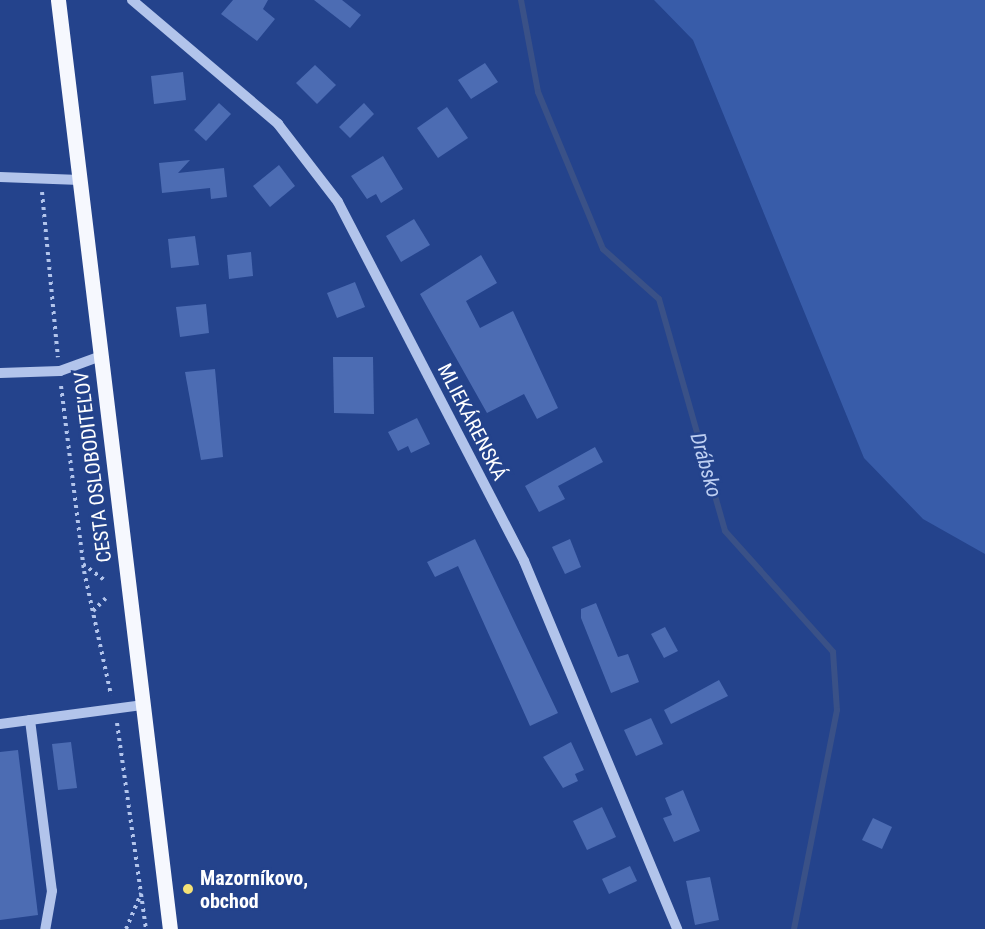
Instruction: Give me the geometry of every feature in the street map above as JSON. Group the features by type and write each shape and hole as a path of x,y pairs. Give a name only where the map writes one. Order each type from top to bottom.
{"main road":[{"name":"CESTA OSLOBODITEĽOV","path":"58,0 141,705 170,929"}],"street":[{"name":"MLIEKÁRENSKÁ","path":"132,0 278,124 338,202 524,561 677,929"},
{"path":"0,177 80,180"},
{"path":"0,373 60,371 101,356"},
{"path":"0,724 141,705"},
{"path":"30,720 52,891 46,929 57,929"}],"path":[{"path":"42,187 60,371 83,564 112,699"},
{"path":"83,564 104,580"},
{"path":"93,611 106,598"},
{"path":"116,721 146,929"},
{"path":"128,929 141,892"}],"shaded area":[{"path":"654,0 985,0 985,554 923,519 864,458 693,40"}],"building":[{"path":"233,0 268,0 263,9 275,19 257,41 221,14"},
{"path":"314,0 342,0 361,15 350,28"},
{"path":"485,63 498,82 471,99 458,80"},
{"path":"315,65 336,85 317,104 296,83"},
{"path":"183,72 186,100 154,104 151,76"},
{"path":"219,103 231,114 206,141 194,130"},
{"path":"364,103 374,114 350,138 339,127"},
{"path":"447,107 468,138 438,158 417,128"},
{"path":"383,156 403,189 381,203 376,194 367,199 351,176"},
{"path":"190,160 178,173 224,168 227,197 211,199 210,188 162,193 159,163"},
{"path":"279,165 295,186 270,207 253,186"},
{"path":"414,219 430,245 401,262 386,236"},
{"path":"195,236 199,265 171,268 168,239"},
{"path":"251,252 253,276 229,279 227,255"},
{"path":"481,255 497,283 466,301 480,328 513,311 558,408 537,419 524,394 487,413 420,294"},
{"path":"355,282 365,307 337,318 327,293"},
{"path":"206,304 209,333 180,337 176,307"},
{"path":"333,357 373,357 374,414 334,413"},
{"path":"215,369 223,457 201,460 185,372"},
{"path":"417,418 430,444 411,453 408,446 398,451 388,432"},
{"path":"595,447 603,462 558,486 565,499 539,512 525,486"},
{"path":"475,539 558,713 530,726 458,566 435,577 427,562"},
{"path":"570,539 581,567 565,574 552,547"},
{"path":"596,603 618,657 628,654 639,682 611,693 581,618 581,609"},
{"path":"665,627 678,651 664,658 651,634"},
{"path":"719,680 728,696 671,724 664,710"},
{"path":"651,718 663,744 636,756 624,730"},
{"path":"71,742 77,788 58,790 52,744"},
{"path":"571,742 584,770 575,774 578,781 563,788 543,757"},
{"path":"18,750 38,915 0,920 0,752"},
{"path":"683,790 700,831 674,842 663,818 672,815 665,798"},
{"path":"602,807 616,837 587,850 573,821"},
{"path":"873,818 892,827 882,849 862,840"},
{"path":"630,866 637,881 609,894 602,879"},
{"path":"710,877 719,920 695,925 686,881"}],"waterway":[{"name":"Drábsko","path":"521,0 538,92 603,249 659,299 725,531 833,652 837,710 794,929"}],"place":[{"name":"Mazorníkovo, obchod","path":"188,889"}]}
